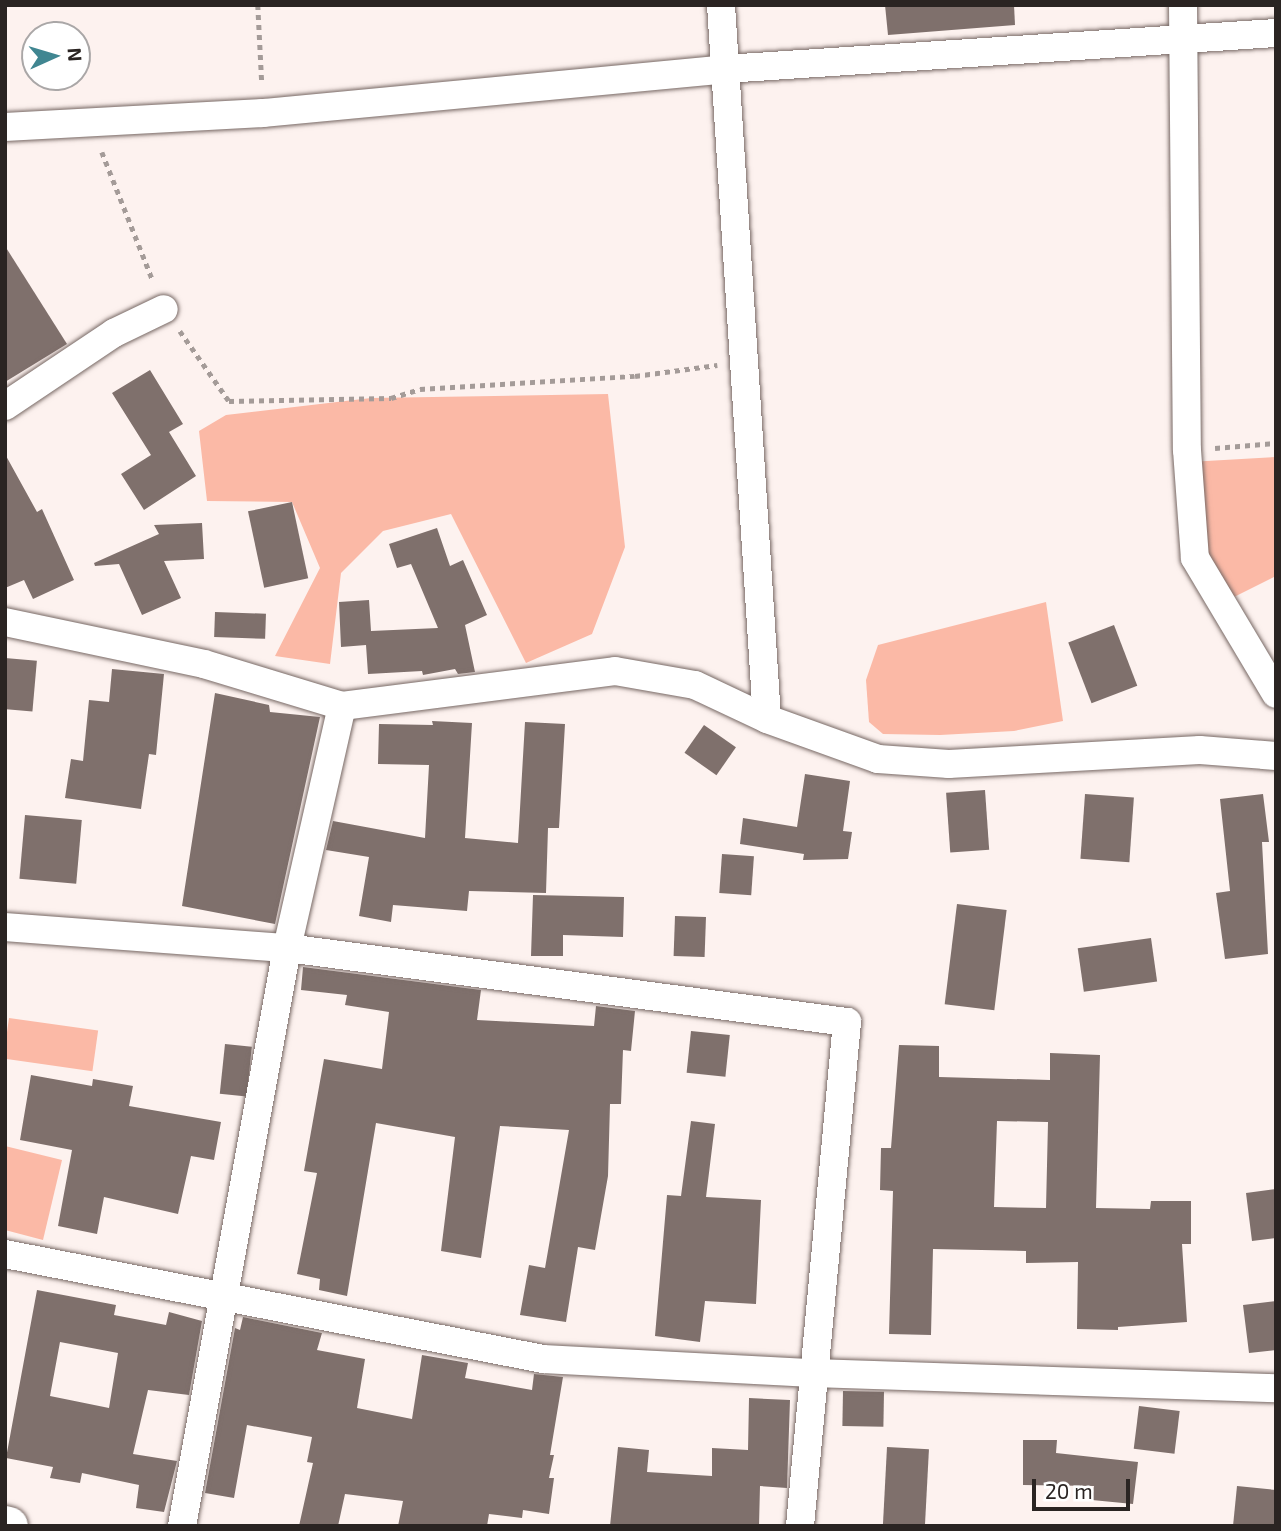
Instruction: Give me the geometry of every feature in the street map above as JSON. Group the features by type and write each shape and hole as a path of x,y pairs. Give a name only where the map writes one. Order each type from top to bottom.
{"street":[{"path":"721,5 767,719"},
{"path":"1183,5 1186,39 1187,450 1195,558 1276,694"},
{"path":"5,127 263,113 725,69 1276,33"},
{"path":"5,405 114,333 164,309"},
{"path":"5,622 204,664 342,706 615,671 695,685 767,719 890,760 948,764 1200,750 1276,756"},
{"path":"182,1526 287,948 342,706"},
{"path":"5,927 287,948 847,1022 800,1526"},
{"path":"5,1254 543,1359 813,1373 1276,1388"}],"path":[{"path":"258,5 263,113"},
{"path":"90,122 164,309 229,401 391,398 419,389 635,376 743,361"},
{"path":"1187,450 1276,443"}],"shaded area":[{"path":"608,394 625,547 592,634 526,663 451,514 383,531 341,573 330,664 275,656 320,568 292,502 207,501 199,431 226,415 371,398"},
{"path":"1276,457 1276,576 1228,600 1195,558 1189,462"},
{"path":"1046,602 1063,721 1014,731 940,735 883,734 869,722 866,680 878,645"},
{"path":"9,1018 98,1031 92,1071 5,1059"},
{"path":"5,1146 62,1160 43,1240 5,1230"}],"building":[{"path":"885,5 1014,5 1015,25 888,35"},
{"path":"5,246 67,344 5,382"},
{"path":"150,370 183,424 169,432 196,476 144,510 121,474 151,455 112,393"},
{"path":"5,454 37,512 42,509 74,580 33,599 24,580 5,588"},
{"path":"292,502 308,578 264,588 248,511"},
{"path":"202,523 204,559 164,561 181,598 142,615 119,564 95,566 94,563 159,534 154,525"},
{"path":"437,528 450,566 463,560 487,615 465,625 475,672 458,674 455,669 423,675 422,671 368,674 366,645 341,647 339,602 369,600 371,631 438,628 411,564 397,568 389,544"},
{"path":"215,612 266,614 265,639 214,637"},
{"path":"1114,625 1137,686 1092,703 1068,643"},
{"path":"5,658 37,661 32,712 5,709"},
{"path":"112,669 164,674 156,755 149,754 141,809 65,798 71,759 83,761 89,700 109,702"},
{"path":"215,693 269,705 270,712 320,717 275,924 182,906"},
{"path":"432,721 472,723 465,838 518,843 525,722 565,724 559,828 548,828 546,893 469,891 467,911 393,905 391,922 359,916 369,857 326,850 333,821 425,838 429,765 378,764 379,724 433,725"},
{"path":"704,725 736,747 716,775 684,753"},
{"path":"805,774 850,781 843,831 852,832 848,859 803,860 804,854 740,844 743,818 797,827"},
{"path":"985,790 989,850 950,853 946,793"},
{"path":"1085,794 1134,797 1129,862 1080,859"},
{"path":"1263,794 1269,842 1262,842 1268,954 1225,959 1216,893 1230,891 1220,799"},
{"path":"25,815 82,820 76,884 19,879"},
{"path":"722,854 754,856 751,895 719,893"},
{"path":"533,895 624,897 623,937 563,935 563,956 531,956"},
{"path":"957,904 1007,910 994,1010 945,1004"},
{"path":"675,916 706,917 705,957 674,956"},
{"path":"1151,938 1157,982 1084,992 1078,948"},
{"path":"303,967 481,990 477,1020 594,1026 596,1006 635,1011 631,1051 623,1050 621,1104 610,1104 608,1176 595,1250 578,1247 566,1322 520,1315 529,1265 545,1268 569,1130 500,1126 481,1258 441,1251 455,1137 376,1123 347,1296 319,1290 320,1279 297,1274 317,1173 304,1171 324,1059 382,1069 389,1012 345,1005 347,995 301,990"},
{"path":"691,1031 730,1035 725,1077 687,1073"},
{"path":"225,1044 252,1047 247,1097 220,1094"},
{"path":"899,1045 939,1046 939,1077 1050,1080 1050,1053 1100,1055 1096,1208 1150,1209 1151,1201 1191,1201 1191,1244 1182,1244 1187,1322 1118,1327 1118,1330 1077,1329 1078,1262 1026,1263 1026,1251 933,1249 931,1335 889,1334 893,1191 880,1190 881,1148 891,1148","holes":["997,1121 1048,1122 1046,1208 994,1207"]},
{"path":"31,1075 92,1086 93,1079 133,1086 129,1106 221,1122 214,1160 191,1156 178,1214 104,1197 97,1234 58,1226 72,1150 20,1140"},
{"path":"691,1121 715,1124 706,1197 761,1200 756,1304 705,1301 700,1342 655,1336 667,1195 681,1196"},
{"path":"1276,1189 1276,1238 1252,1241 1246,1193"},
{"path":"37,1290 116,1305 114,1315 166,1325 169,1312 202,1321 189,1395 148,1390 133,1454 177,1461 164,1512 136,1508 139,1485 82,1473 80,1483 50,1478 53,1467 6,1458","holes":["60,1342 118,1353 109,1408 50,1396"]},
{"path":"1276,1301 1276,1350 1249,1353 1243,1305"},
{"path":"243,1317 322,1333 317,1350 365,1359 357,1408 412,1419 422,1355 468,1363 465,1378 532,1390 534,1374 563,1377 550,1455 554,1455 549,1478 554,1478 549,1514 523,1510 522,1518 489,1514 487,1526 398,1526 403,1501 345,1494 338,1526 299,1526 313,1463 307,1462 312,1437 247,1425 234,1498 205,1493 235,1328 240,1330"},
{"path":"843,1391 884,1392 883,1427 842,1426"},
{"path":"749,1398 790,1400 787,1488 760,1486 759,1526 610,1526 618,1447 649,1450 647,1472 712,1476 712,1448 748,1450"},
{"path":"1139,1406 1180,1411 1174,1454 1134,1449"},
{"path":"1023,1440 1057,1440 1056,1453 1138,1462 1133,1504 1092,1500 1094,1486 1023,1485"},
{"path":"887,1447 929,1449 925,1526 883,1526"},
{"path":"1237,1486 1276,1490 1276,1526 1233,1526"}]}
